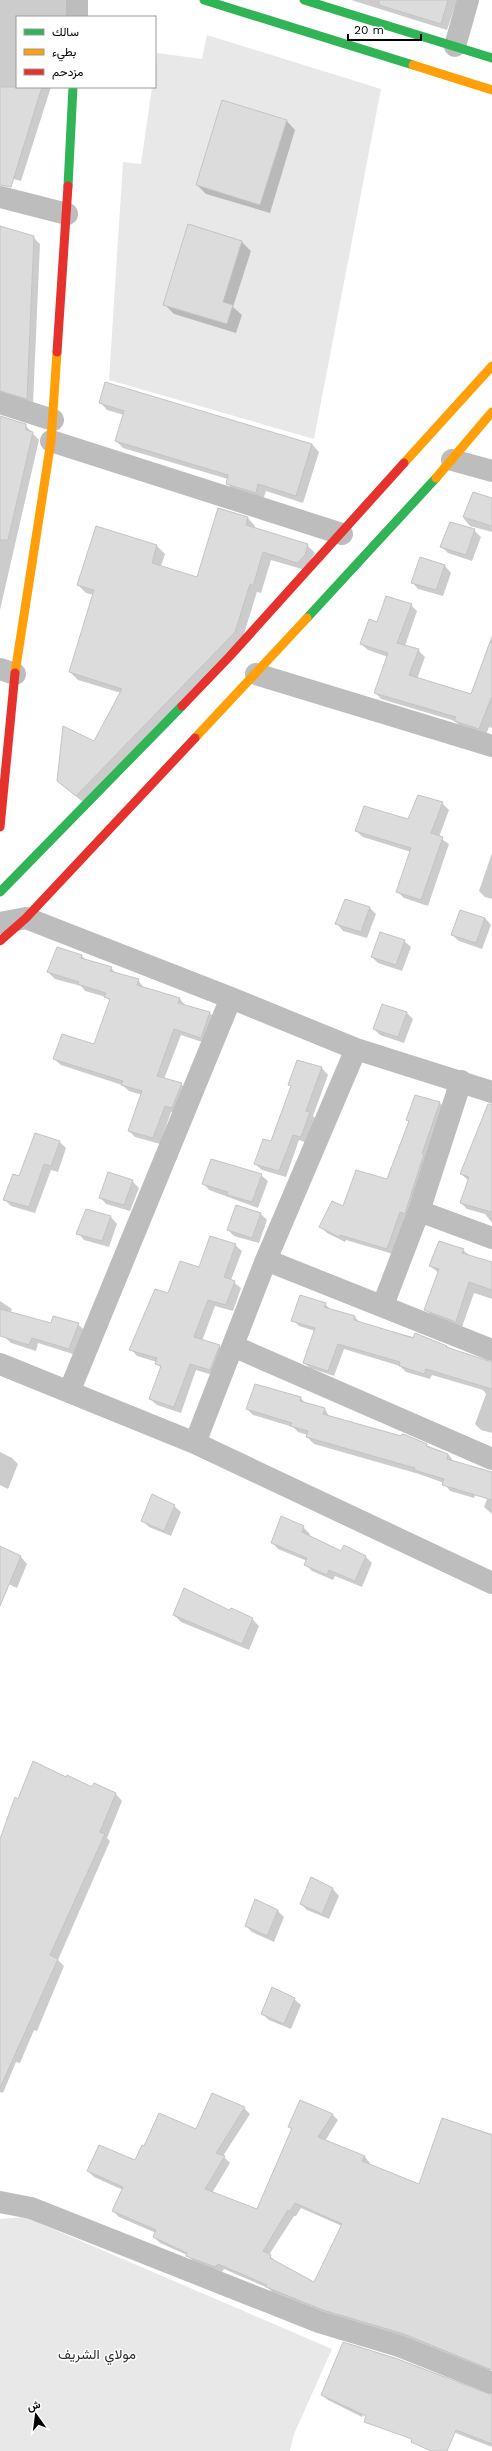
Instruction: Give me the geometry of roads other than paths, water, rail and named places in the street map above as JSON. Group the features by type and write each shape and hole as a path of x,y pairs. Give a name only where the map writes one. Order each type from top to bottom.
{"street":[{"path":"77,0 77,16"},
{"path":"204,0 492,90"},
{"path":"304,0 492,58"},
{"path":"455,46 468,0"},
{"path":"0,827 8,672 51,441 67,214 73,88"},
{"path":"0,197 67,214"},
{"path":"0,892 16,878 230,656 342,534 492,366"},
{"path":"0,403 53,420"},
{"path":"0,941 26,918 256,674 452,460 492,412"},
{"path":"51,441 342,534"},
{"path":"452,460 492,471"},
{"path":"256,674 492,746"},
{"path":"0,923 26,918 231,998 356,1049 492,1092"},
{"path":"69,1392 231,998"},
{"path":"195,1443 266,1260 356,1049"},
{"path":"383,1305 419,1212 461,1081"},
{"path":"419,1212 492,1238"},
{"path":"266,1260 383,1305 492,1350"},
{"path":"233,1346 492,1459"},
{"path":"0,1364 195,1443 492,1583"},
{"path":"0,2202 31,2208 319,2322 399,2346 492,2384"}],"park label":[{"name":"مولاي الشريف","path":"97,2354"}]}
